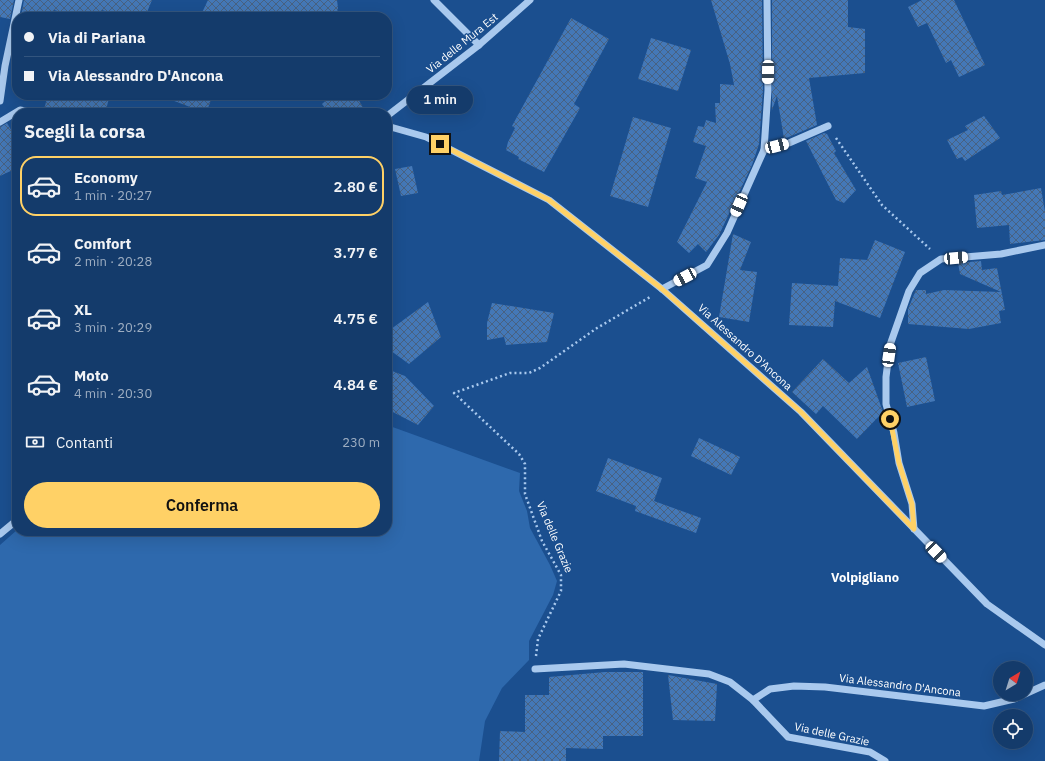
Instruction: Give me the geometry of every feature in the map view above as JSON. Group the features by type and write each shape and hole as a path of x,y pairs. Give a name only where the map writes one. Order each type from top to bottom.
{"street":[{"path":"17,12 20,0"},
{"path":"434,0 479,45"},
{"name":"Via delle Mura Est","path":"392,112 479,45 530,0"},
{"path":"662,289 707,265 727,233 764,150 768,90 767,0"},
{"path":"0,101 4,66 12,33"},
{"path":"0,122 12,115"},
{"path":"0,117 0,122"},
{"path":"764,150 789,143 828,126"},
{"name":"Via Alessandro D'Ancona","path":"392,127 426,137 549,200 662,289 801,412 987,604 1045,645"},
{"path":"914,529 912,504 899,463 894,433 886,404 886,377 890,345 909,291 920,274 941,259 1001,254 1045,245"},
{"path":"0,534 12,524"},
{"name":"Via delle Grazie","path":"535,669 624,664 709,674 730,682 752,700 788,737 870,752 885,761"},
{"name":"Via Alessandro D'Ancona","path":"752,700 770,690 794,686 826,687 984,706 1014,699 1045,685"}],"path":[{"path":"828,126 882,205 941,259"},
{"name":"Via delle Grazie","path":"535,669 538,639 560,591 561,575 542,540 525,494 525,464 519,454 454,393 510,374 529,373 540,368 597,328 641,304 662,289"}],"shaded area":[{"path":"392,427 520,473 519,491 527,511 530,528 557,581 553,595 529,641 529,660 502,688 485,721 479,761 0,761 0,545 12,534 12,536 392,536"}],"building":[{"path":"0,0 14,0 10,19 0,17"},
{"path":"24,0 152,0 147,12 108,12 102,10 101,12 61,12 54,10 53,12 22,12"},
{"path":"208,0 337,0 338,8 337,12 202,12"},
{"path":"711,0 762,0 763,90 759,144 752,165 719,235 706,252 698,244 689,253 677,242 707,182 695,178 706,146 693,142 698,126 704,127 706,120 716,123 715,103 720,103 720,84 734,85 730,64"},
{"path":"772,0 848,0 848,27 865,29 865,73 809,78 817,125 784,139 777,96 772,110"},
{"path":"922,0 954,0 985,65 959,77 951,60 946,63 927,23 918,27 908,7"},
{"path":"571,18 609,39 574,104 580,108 544,172 518,159 519,157 506,150 515,128 512,126"},
{"path":"651,38 691,50 678,91 638,79"},
{"path":"47,100 109,100 106,108 44,108"},
{"path":"172,100 211,100 208,108 193,108"},
{"path":"326,100 359,100 363,108 325,108 322,104"},
{"path":"984,116 1000,138 965,161 962,157 957,159 947,140 968,130 965,126"},
{"path":"633,117 671,128 648,207 610,196"},
{"path":"7,123 12,132 12,170 0,176 0,127"},
{"path":"824,133 827,134 836,151 834,153 856,190 844,203 836,200 806,141"},
{"path":"412,166 418,193 401,196 395,169"},
{"path":"1041,188 1045,212 1045,240 1010,244 1009,225 977,228 974,195 1001,191 1002,195"},
{"path":"733,234 751,242 740,270 757,272 749,322 719,317"},
{"path":"875,240 905,252 880,318 835,301 833,327 789,325 792,283 838,286 840,258 867,260"},
{"path":"981,261 982,270 997,268 1005,310 999,311 1001,323 969,329 908,324 908,309 916,290 926,290 926,294 944,290 1001,292 960,274 958,263"},
{"path":"428,302 441,337 409,364 392,352 392,328"},
{"path":"492,303 554,313 547,342 506,345 504,337 487,340 487,323"},
{"path":"926,357 935,401 907,407 898,363"},
{"path":"823,359 849,383 867,367 883,412 857,439 823,406 816,414 792,392"},
{"path":"392,371 405,376 434,406 418,425 392,412"},
{"path":"699,438 740,457 731,475 691,456"},
{"path":"608,458 662,478 654,501 701,518 696,533 635,511 636,506 596,491"},
{"path":"605,672 643,672 643,736 603,736 603,749 566,748 566,761 499,761 500,731 525,732 525,695 549,695 549,677"},
{"path":"668,675 717,684 715,721 673,720"}],"district":[{"name":"Volpigliano","path":"865,577"}],"route":[{"path":"440,144 549,200 662,289 801,412 914,529 912,504 899,463 890,419"}]}
